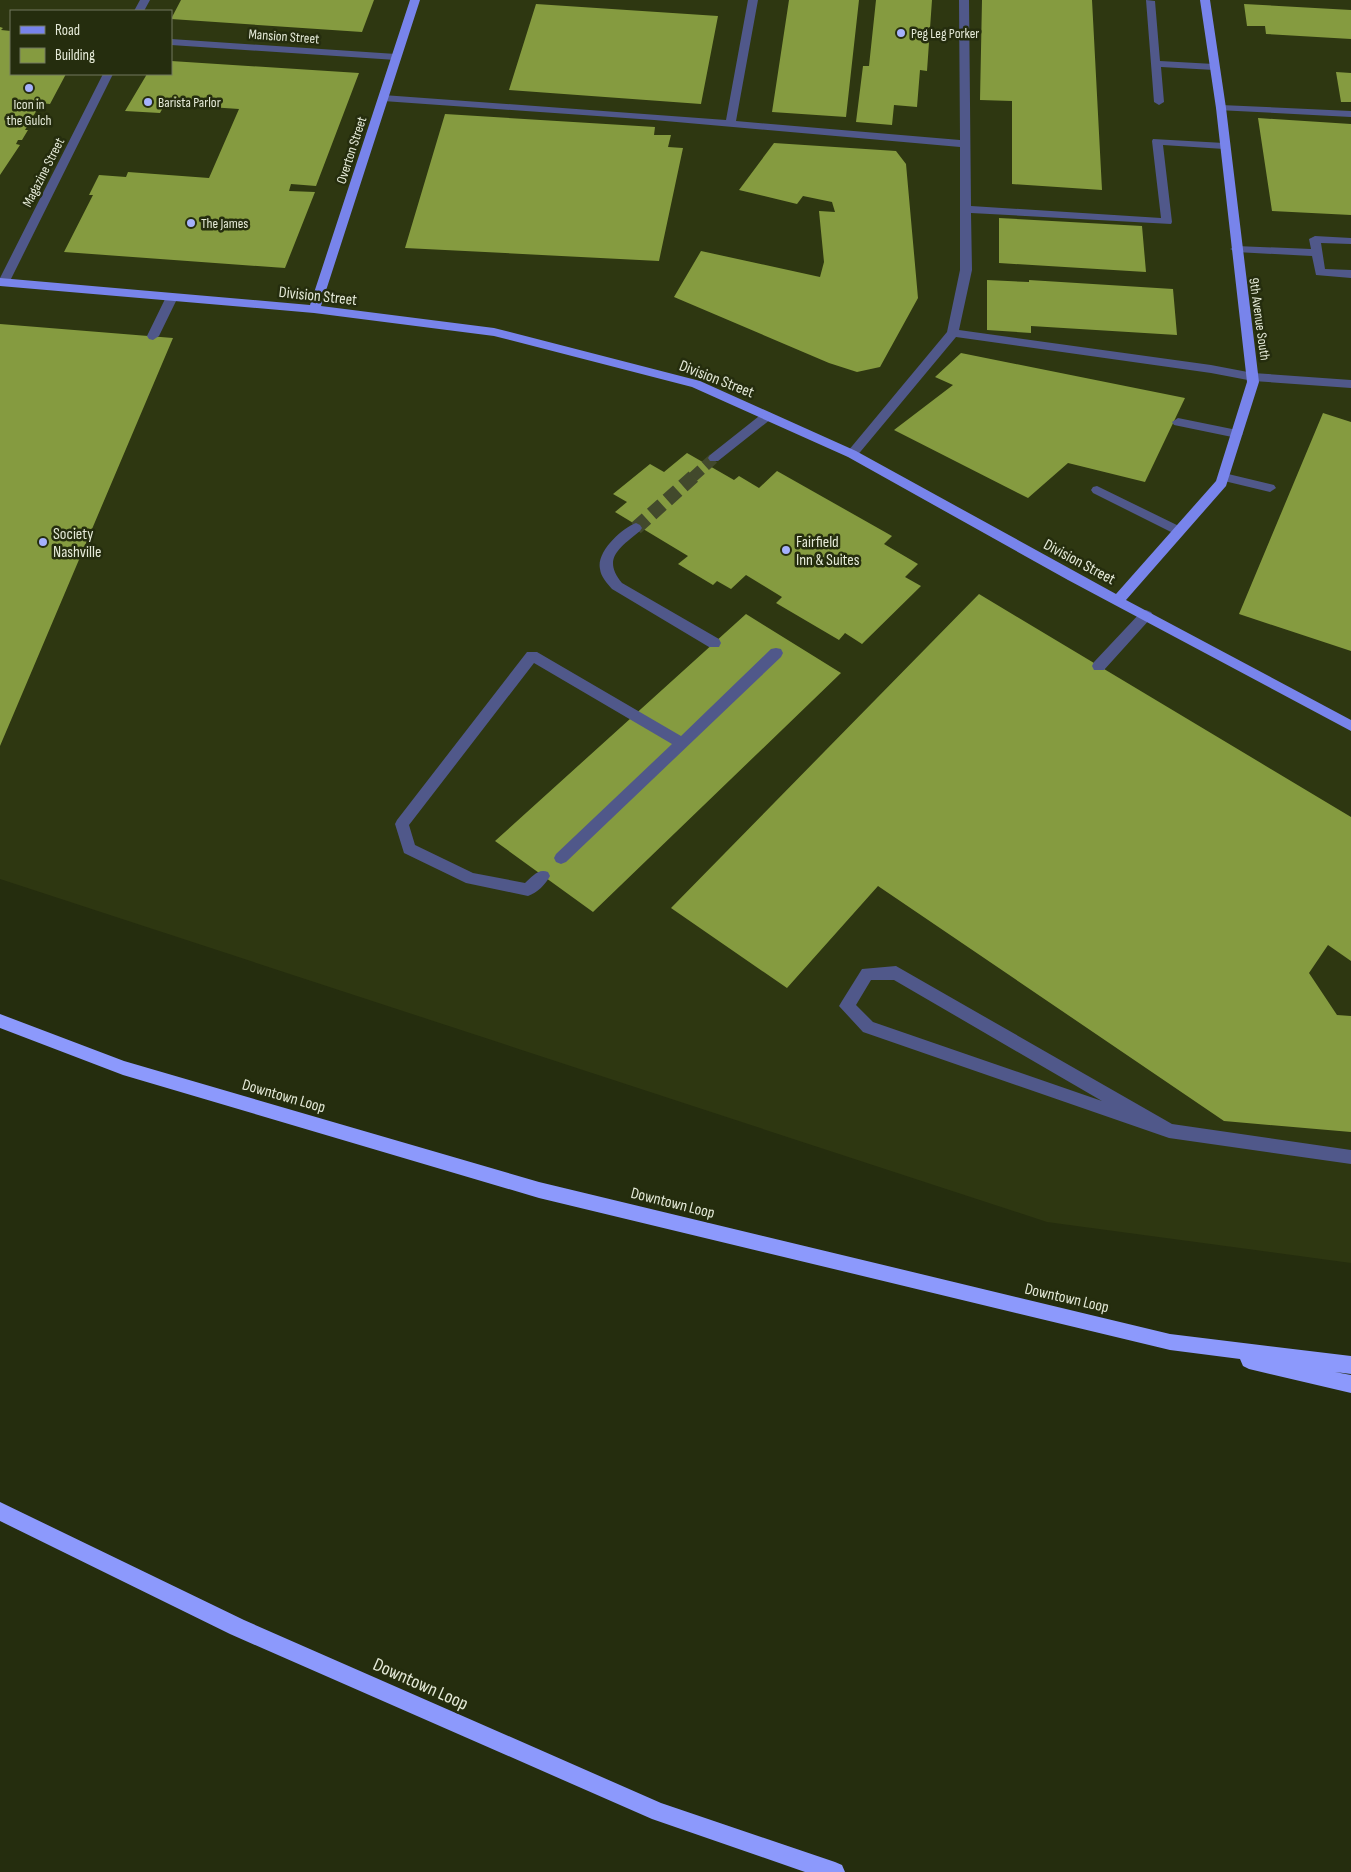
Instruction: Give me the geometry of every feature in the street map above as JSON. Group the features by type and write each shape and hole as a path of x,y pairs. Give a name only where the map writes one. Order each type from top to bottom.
{"highway":[{"name":"Downtown Loop","path":"0,1021 123,1068 539,1190 1170,1342 1351,1364"},
{"path":"1170,1342 1351,1384"},
{"name":"Downtown Loop","path":"0,1511 237,1627 658,1812 835,1872"}],"main road":[{"name":"Overton Street","path":"314,310 415,0"},
{"name":"9th Avenue South","path":"1118,600 1222,483 1254,382 1236,249 1221,108 1205,0"},
{"name":"Division Street","path":"2,282 314,310 494,332 696,384 852,454 1351,726"}],"street":[{"path":"730,124 753,0"},
{"path":"852,454 953,333 966,270 964,0"},
{"path":"1150,1 1159,102"},
{"name":"Mansion Street","path":"172,42 396,57"},
{"path":"1156,64 1214,66"},
{"name":"Magazine Street","path":"2,282 107,75"},
{"path":"383,98 966,144"},
{"path":"1221,108 1351,114"},
{"path":"966,209 1167,222 1157,141 1224,146"},
{"path":"1351,241 1315,239 1320,272 1351,274"},
{"path":"1236,249 1317,253"},
{"path":"153,336 172,297"},
{"path":"953,333 1211,369 1253,377 1351,384"},
{"path":"714,458 767,416"},
{"path":"1178,422 1237,434"},
{"path":"1224,477 1270,488"},
{"path":"1097,490 1180,531"},
{"path":"636,528 612,547 605,567 607,576 617,586 714,643"},
{"path":"1099,666 1146,615"},
{"path":"561,858 776,653"},
{"path":"543,876 528,890 471,880 409,849 402,824 532,656 682,743"},
{"path":"1170,1131 896,973 867,974 848,1006 868,1028 1170,1131 1351,1157"}],"shaded area":[{"path":"0,0 1351,0 1351,1263 1047,1222 0,879"}],"building":[{"path":"181,0 374,0 362,32 172,19"},
{"path":"789,0 859,0 846,117 772,112"},
{"name":"Peg Leg Porker","path":"876,0 932,0 927,71 920,70 917,107 894,105 892,125 856,122 863,66 869,66"},
{"path":"982,0 1092,0 1102,190 1012,184 1012,101 980,100"},
{"path":"536,4 718,16 701,104 509,90"},
{"path":"1244,4 1351,10 1351,39 1266,34 1265,26 1247,26"},
{"name":"Icon in the Gulch","path":"0,27 3,28 1,30 10,31 10,75 65,75 50,104 41,103 25,130 28,130 22,140 18,140 16,144 20,145 0,175"},
{"path":"172,61 359,73 316,186 291,184 289,191 315,192 285,268 64,252 93,195 89,195 99,175 126,177 128,172 209,178 239,109 165,104 160,113 125,111 146,75 172,75"},
{"path":"1336,72 1351,73 1351,102 1341,102"},
{"path":"445,114 655,127 654,135 671,135 668,147 683,148 659,261 405,248"},
{"path":"1258,118 1351,124 1351,215 1272,211"},
{"path":"774,143 896,151 906,164 918,298 880,367 857,372 829,363 674,297 701,251 820,277 824,262 819,211 835,212 832,202 803,196 797,204 739,190"},
{"path":"999,218 1142,226 1146,272 999,263"},
{"path":"987,280 1029,282 1029,280 1173,289 1177,335 1031,326 1031,333 987,330"},
{"name":"Society Nashville","path":"0,324 173,338 0,746"},
{"path":"961,353 1185,398 1145,482 1068,463 1028,498 894,430 953,385 935,377"},
{"path":"1323,413 1351,422 1351,651 1239,614"},
{"name":"Fairfield Inn & Suites","path":"687,453 734,480 739,476 759,488 777,471 892,536 884,544 918,564 905,577 921,586 862,644 845,633 839,640 776,603 782,597 746,575 731,589 717,581 713,585 678,564 688,556 615,512 627,502 613,494 650,464 664,472"},
{"path":"979,594 1351,817 1351,961 1328,945 1309,973 1337,1015 1351,1016 1351,1132 1224,1121 878,886 787,988 671,908"},
{"path":"746,614 841,673 593,912 495,841"}],"tunnel":[{"path":"693,477 714,458"},
{"path":"636,528 694,476"}],"place":[{"name":"Peg Leg Porker","path":"901,33"},
{"name":"Icon in the Gulch","path":"29,88"},
{"name":"Barista Parlor","path":"148,102"},
{"name":"The James","path":"191,223"},
{"name":"Society Nashville","path":"43,542"},
{"name":"Fairfield Inn & Suites","path":"786,550"}]}
